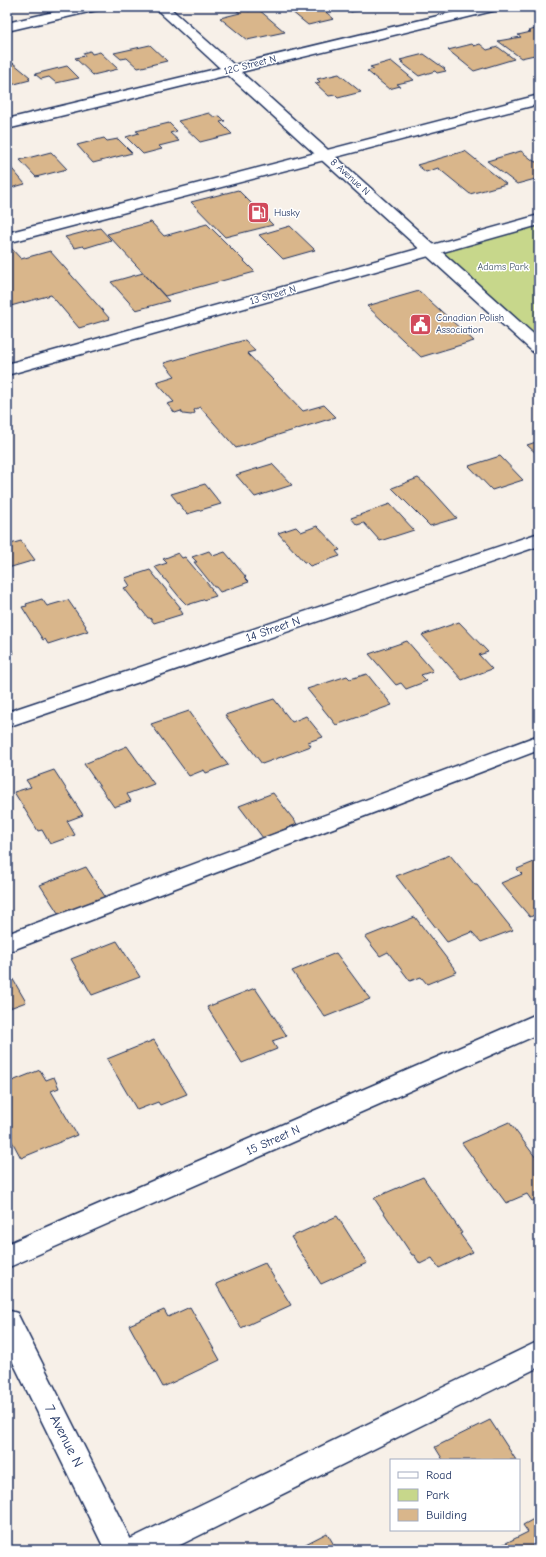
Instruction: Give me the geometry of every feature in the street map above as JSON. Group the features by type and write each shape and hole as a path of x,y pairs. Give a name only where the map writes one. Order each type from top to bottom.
{"street":[{"path":"7,27 92,7"},
{"name":"8 Avenue N","path":"161,7 539,348"},
{"name":"12C Street N","path":"7,124 492,7"},
{"path":"7,238 539,98"},
{"name":"13 Street N","path":"7,370 539,220"},
{"name":"14 Street N","path":"7,720 539,538"},
{"path":"7,943 539,742"},
{"name":"15 Street N","path":"7,1256 539,1023"},
{"name":"7 Avenue N","path":"7,1322 121,1550"},
{"path":"139,1550 539,1353"}],"green space":[{"name":"Adams Park","path":"539,219 539,348 431,250"}],"building":[{"path":"286,7 320,7 334,19 308,25"},
{"path":"344,7 374,7 351,12"},
{"path":"245,8 248,11 258,9 285,32 247,40 220,18 240,13 236,10"},
{"path":"539,28 539,54 521,58 498,41 521,37 518,35 531,32 528,31"},
{"path":"472,44 474,46 480,44 487,50 498,47 514,59 474,71 448,50"},
{"path":"150,45 167,61 138,68 127,58 121,59 114,53"},
{"path":"90,51 92,54 100,52 118,69 93,75 75,58 85,56 83,53"},
{"path":"424,54 446,71 437,73 435,71 419,76 400,60"},
{"path":"391,61 414,80 397,84 400,86 389,89 367,71 374,69 370,67"},
{"path":"13,63 30,77 28,78 30,80 7,86 7,64"},
{"path":"67,66 79,78 56,83 49,77 41,79 35,74"},
{"path":"339,74 361,92 338,98 335,95 329,96 315,83 320,82 317,79"},
{"path":"209,113 214,117 220,116 225,121 220,122 232,134 200,142 178,121"},
{"path":"169,123 177,131 170,133 179,141 159,146 162,149 143,154 126,137 139,133 136,131"},
{"path":"104,138 107,141 118,139 132,153 93,163 77,145"},
{"path":"465,151 506,184 470,194 438,168 426,172 417,165"},
{"path":"521,151 535,162 539,161 539,178 517,184 487,161"},
{"path":"51,152 67,169 36,177 20,160"},
{"path":"7,163 25,184 7,189"},
{"path":"238,190 273,225 225,237 191,202"},
{"path":"151,222 164,236 207,224 255,272 165,296 107,234"},
{"path":"290,226 315,250 283,259 259,235"},
{"path":"100,228 111,240 85,248 83,246 75,248 65,237"},
{"path":"11,248 21,259 50,251 110,319 79,328 51,295 7,307 7,250"},
{"path":"143,273 169,301 136,310 111,282"},
{"name":"Canadian Polish Association","path":"419,291 474,341 421,357 367,306"},
{"path":"245,340 255,351 247,353 303,411 324,405 336,417 236,448 200,407 194,410 195,413 191,415 183,414 181,411 175,413 167,404 174,402 156,382 175,376 164,363"},
{"path":"539,441 539,456 527,445"},
{"path":"500,456 523,480 492,490 469,466"},
{"path":"272,464 292,485 255,497 236,475"},
{"path":"418,478 430,488 457,518 430,526 392,488"},
{"path":"205,484 221,504 187,514 171,494"},
{"path":"390,504 414,530 380,541 364,523 357,525 351,518"},
{"path":"317,526 340,550 336,551 340,556 310,566 304,562 278,533 296,527 301,532"},
{"path":"21,541 35,560 8,568 7,545"},
{"path":"209,551 213,556 225,552 249,582 220,592 216,587 214,587 194,562 197,562 192,557"},
{"path":"178,553 182,558 185,557 212,589 216,596 187,605 181,599 155,567 167,563 163,559"},
{"path":"150,570 181,608 179,608 183,614 154,623 150,618 148,618 124,588 130,586 125,578"},
{"path":"42,599 47,606 68,600 88,631 48,644 45,639 43,640 22,607 27,606 26,604"},
{"path":"459,622 488,652 479,655 492,669 462,680 422,635"},
{"path":"407,641 433,671 421,675 427,681 406,689 401,683 396,685 369,654"},
{"path":"7,643 14,653 7,655"},
{"path":"367,674 392,705 336,725 307,689 347,676 350,679"},
{"path":"274,699 292,722 306,716 323,737 308,742 311,746 262,764 225,715"},
{"path":"189,711 228,765 206,773 204,770 189,776 151,724"},
{"path":"127,746 154,784 127,794 131,801 114,807 84,764"},
{"path":"54,770 83,815 67,821 75,835 50,844 42,830 38,831 14,792 31,787 26,780"},
{"path":"273,793 297,824 263,838 239,806"},
{"path":"450,855 475,885 477,885 513,930 481,942 472,932 447,942 396,876"},
{"path":"539,860 539,913 530,917 501,883 522,874 517,869"},
{"path":"86,867 106,898 60,916 40,885"},
{"path":"415,917 457,972 427,984 421,977 410,981 388,952 380,956 365,937"},
{"path":"117,941 140,977 92,995 71,959"},
{"path":"336,953 370,999 325,1017 292,971"},
{"path":"11,976 26,1002 7,1009 7,978"},
{"path":"255,988 287,1036 272,1041 277,1049 242,1063 207,1007"},
{"path":"154,1040 187,1094 160,1105 158,1102 137,1110 107,1059"},
{"path":"40,1070 46,1080 54,1077 59,1088 51,1091 77,1135 21,1158 7,1132 7,1083"},
{"path":"509,1122 539,1162 539,1198 532,1201 527,1194 506,1203 462,1143"},
{"path":"423,1177 462,1233 460,1234 473,1252 439,1268 432,1258 420,1264 414,1255 412,1255 374,1198"},
{"path":"337,1216 367,1263 321,1284 291,1237"},
{"path":"265,1263 291,1305 241,1328 216,1284"},
{"path":"190,1307 220,1360 163,1387 129,1325 164,1310 168,1317"},
{"path":"490,1420 515,1459 442,1459 435,1447"},
{"path":"539,1516 539,1550 500,1550 498,1547 528,1532 523,1525"},
{"path":"327,1533 337,1550 294,1550"}],"place":[{"name":"Husky","path":"258,213"},
{"name":"Canadian Polish Association","path":"420,324"}]}
